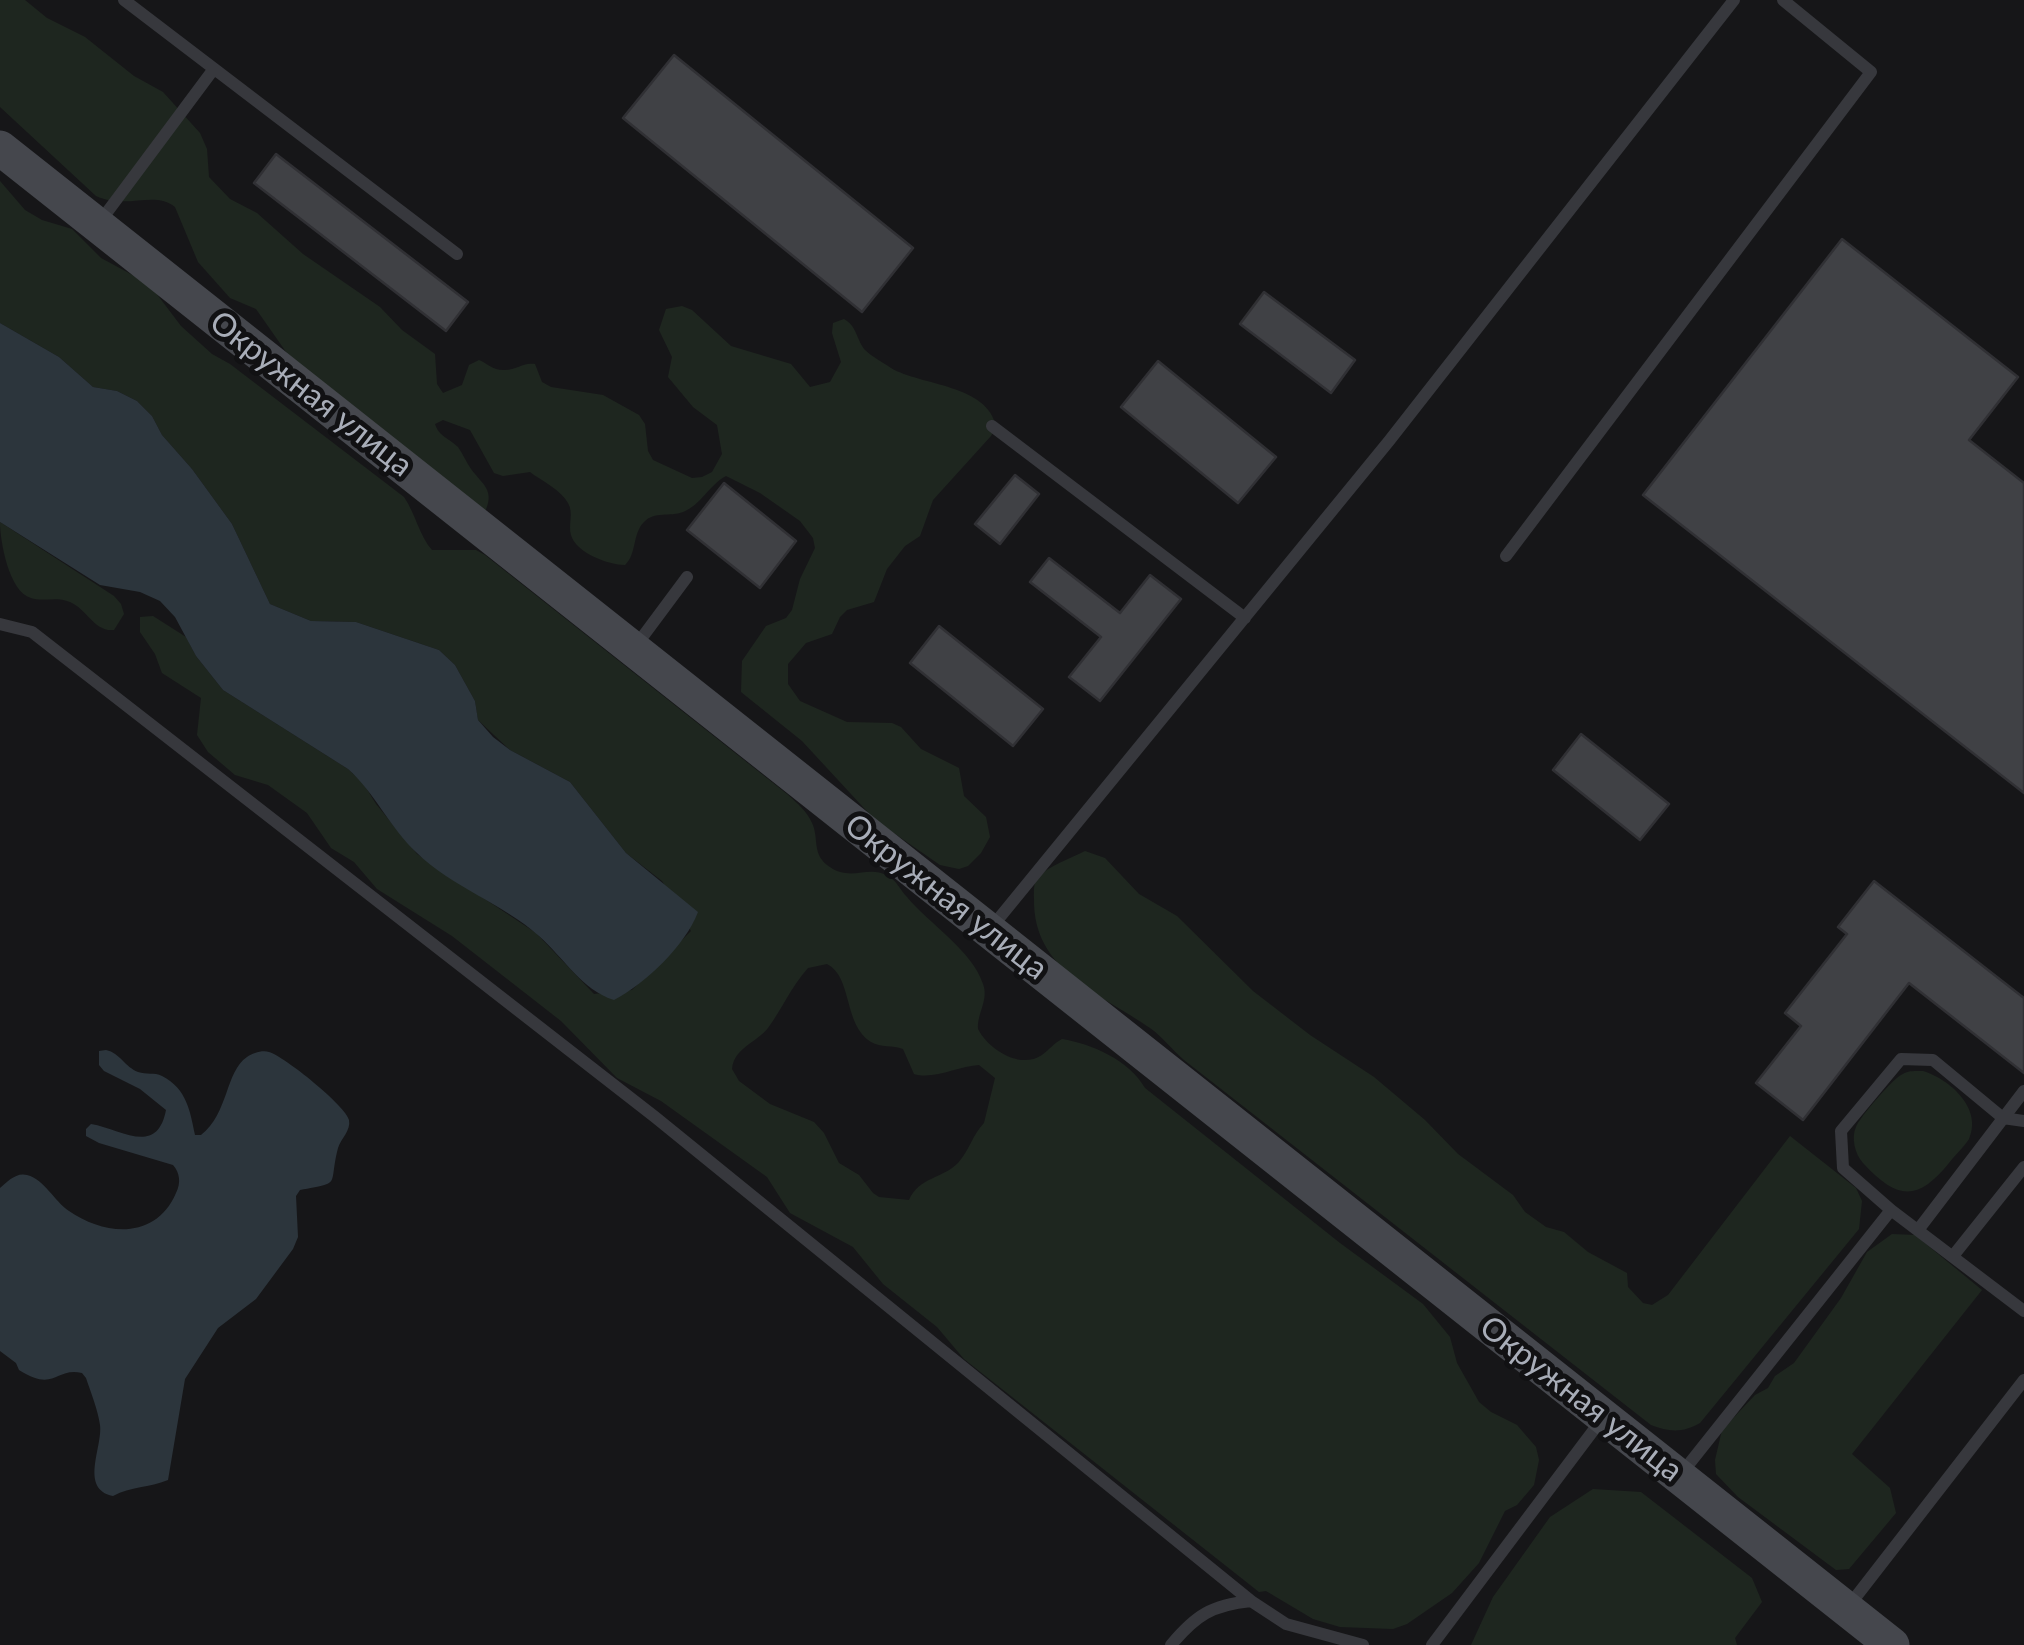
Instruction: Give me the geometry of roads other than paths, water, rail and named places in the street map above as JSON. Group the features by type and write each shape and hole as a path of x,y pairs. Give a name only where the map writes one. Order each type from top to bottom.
{"main road":[{"name":"Окружная улица","path":"0,148 1892,1645"}],"lane":[{"path":"124,0 456,254"},
{"path":"989,930 1388,441 1734,0"},
{"path":"1506,556 1871,72 1783,0"},
{"path":"97,225 214,70"},
{"path":"992,426 1245,618"},
{"path":"634,649 687,577"},
{"path":"0,624 32,632 624,1092 1252,1601 1286,1624 1362,1645"},
{"path":"2024,1121 2004,1118 1933,1060 1901,1059 1841,1132 1842,1168 2024,1311"},
{"path":"1918,1230 2024,1091"},
{"path":"1953,1256 2024,1167"},
{"path":"1679,1476 1891,1210"},
{"path":"1846,1609 2024,1380"},
{"path":"1432,1645 1604,1417"},
{"path":"1172,1645 1192,1620 1212,1609 1252,1601"}]}
